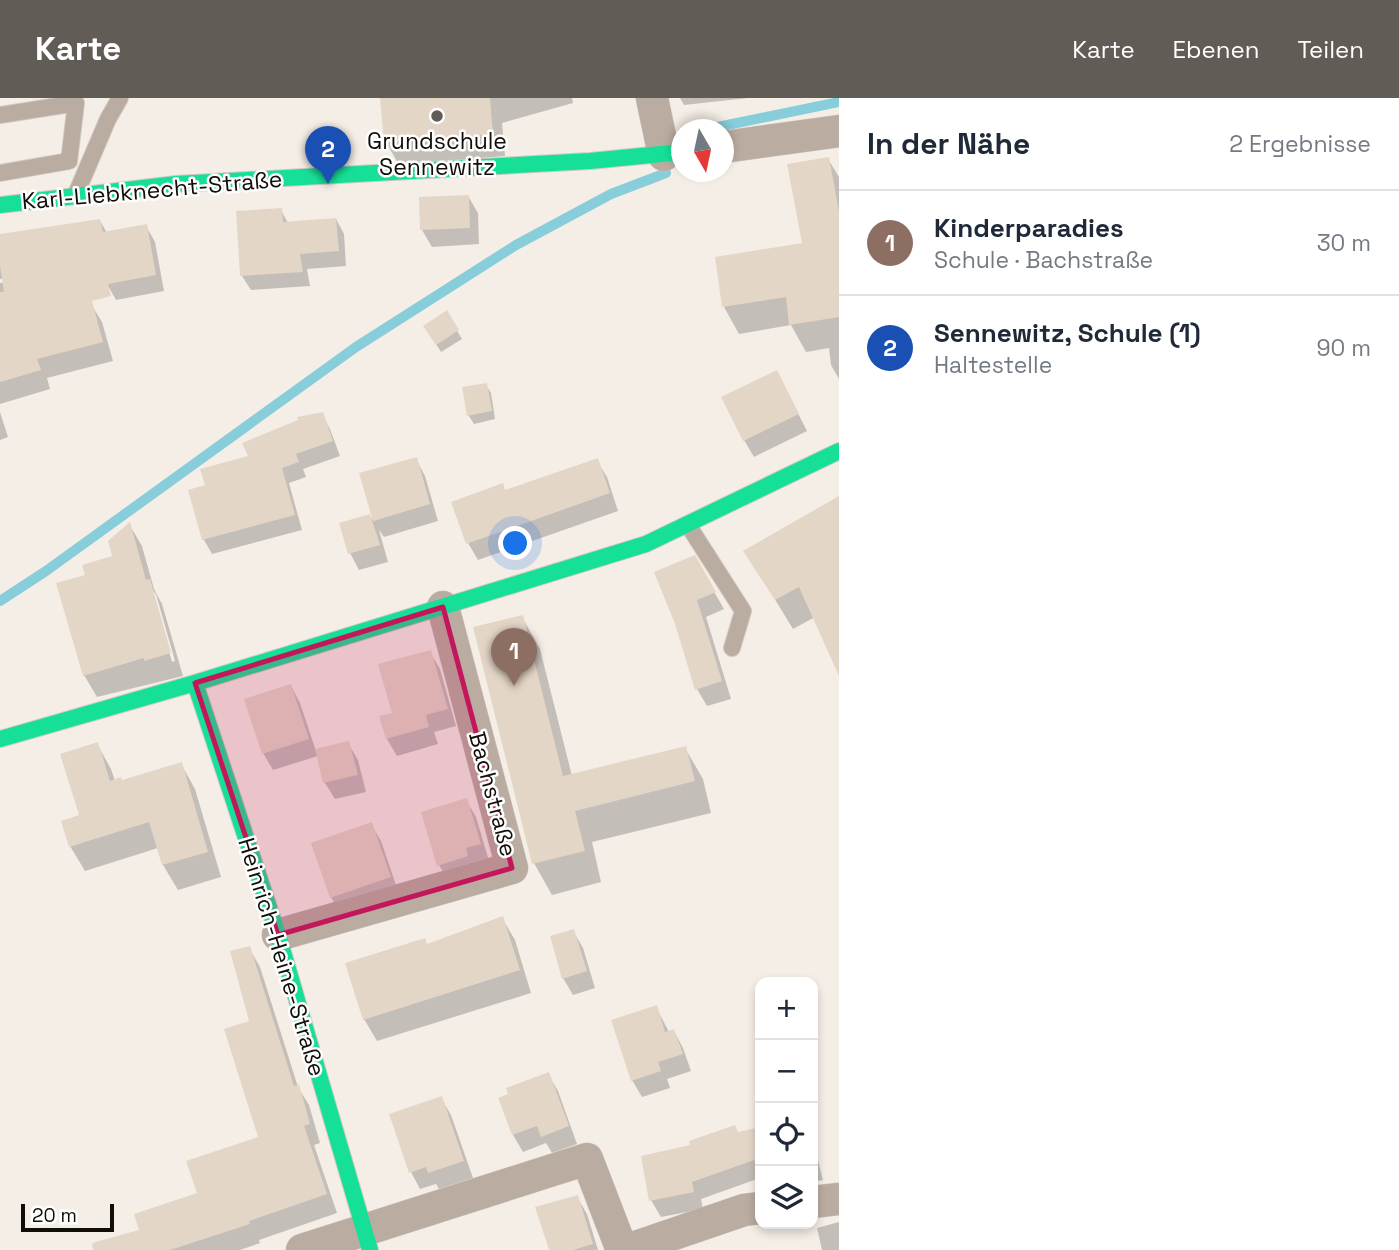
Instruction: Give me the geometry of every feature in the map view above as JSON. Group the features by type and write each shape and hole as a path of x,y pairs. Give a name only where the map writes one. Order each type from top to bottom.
{"street":[{"path":"652,98 671,149"},
{"path":"734,145 839,131"},
{"name":"Karl-Liebknecht-Straße","path":"0,205 176,184 671,154"},
{"path":"0,739 195,683 646,544 839,452"},
{"name":"Bachstraße","path":"278,935 512,868 443,607"},
{"name":"Heinrich-Heine-Straße","path":"195,683 278,935 367,1241"},
{"path":"302,1250 367,1241 586,1160 624,1250 755,1209"},
{"path":"818,1201 839,1199"}],"lane":[{"path":"76,194 107,119 120,98"},
{"path":"0,115 76,103 69,161 0,173"},
{"path":"18,202 34,167"},
{"path":"688,525 743,611 732,648"}],"highlighted area":[{"path":"443,607 512,868 278,935 195,683"}],"building":[{"name":"Grundschule Sennewitz","path":"380,98 490,98 493,134 384,143"},
{"path":"829,157 839,212 839,317 789,325 786,297 722,307 715,257 802,243 787,164"},
{"path":"469,195 470,228 420,230 419,197"},
{"path":"282,208 283,222 336,218 339,251 300,254 303,272 240,276 236,211"},
{"path":"100,219 103,232 147,224 156,275 108,284 111,296 92,301 103,342 37,359 41,370 0,382 0,292 4,292 0,266 0,234"},
{"path":"447,310 459,330 436,345 423,326"},
{"path":"777,370 799,414 743,441 721,397"},
{"path":"487,383 492,411 467,416 462,387"},
{"path":"323,412 333,441 296,454 299,462 282,468 295,515 202,540 188,490 205,485 200,469 248,456 242,443 298,420 297,417"},
{"path":"417,457 430,504 373,521 359,473"},
{"path":"598,458 610,493 466,544 451,502 503,483 505,490"},
{"path":"839,496 839,676 799,587 775,600 743,551"},
{"path":"370,514 380,545 348,554 339,523"},
{"path":"130,522 171,653 83,676 56,583 85,575 82,565 112,556 108,541"},
{"path":"695,555 716,592 697,600 722,681 695,690 675,624 654,572"},
{"path":"523,615 563,776 686,746 695,781 575,811 585,851 532,864 473,627"},
{"path":"431,650 448,709 426,715 429,727 386,739 379,716 392,713 378,664"},
{"path":"291,684 309,739 262,754 244,699"},
{"path":"349,741 358,775 323,783 315,749"},
{"path":"98,742 110,781 182,762 208,852 162,865 149,822 69,847 61,821 79,815 60,754"},
{"path":"467,798 481,844 466,848 468,856 437,866 421,812"},
{"path":"372,822 391,877 330,898 311,843"},
{"path":"503,916 520,970 363,1020 345,963 425,938 427,944"},
{"path":"574,929 587,971 562,979 550,936"},
{"path":"250,946 294,1086 299,1084 310,1124 304,1126 327,1194 249,1221 250,1224 170,1250 93,1250 92,1243 139,1230 134,1214 197,1193 186,1161 258,1137 224,1029 249,1021 230,951"},
{"path":"657,1005 665,1032 674,1029 683,1054 658,1062 661,1071 631,1081 611,1020"},
{"path":"549,1072 569,1126 541,1137 537,1126 512,1135 498,1098 508,1094 506,1088"},
{"path":"442,1096 464,1161 428,1173 426,1167 409,1173 389,1114"},
{"path":"735,1125 738,1132 755,1128 755,1160 692,1182 694,1192 649,1201 641,1156 690,1145 689,1141"},
{"path":"578,1195 593,1244 573,1250 549,1250 535,1207"}],"waterway":[{"path":"734,124 839,102"},
{"path":"0,601 46,571 356,347 516,245 611,194 666,173"}],"traffic: fast":[{"path":"0,205 176,184 590,161 671,153"},
{"path":"0,739 195,683 646,544 839,451"},
{"path":"195,683 278,935 370,1250"}],"place":[{"name":"Grundschule Sennewitz","path":"437,116"},
{"name":"Sennewitz, Schule (1)","path":"328,184"},
{"name":"Kinderparadies","path":"514,686"}]}
